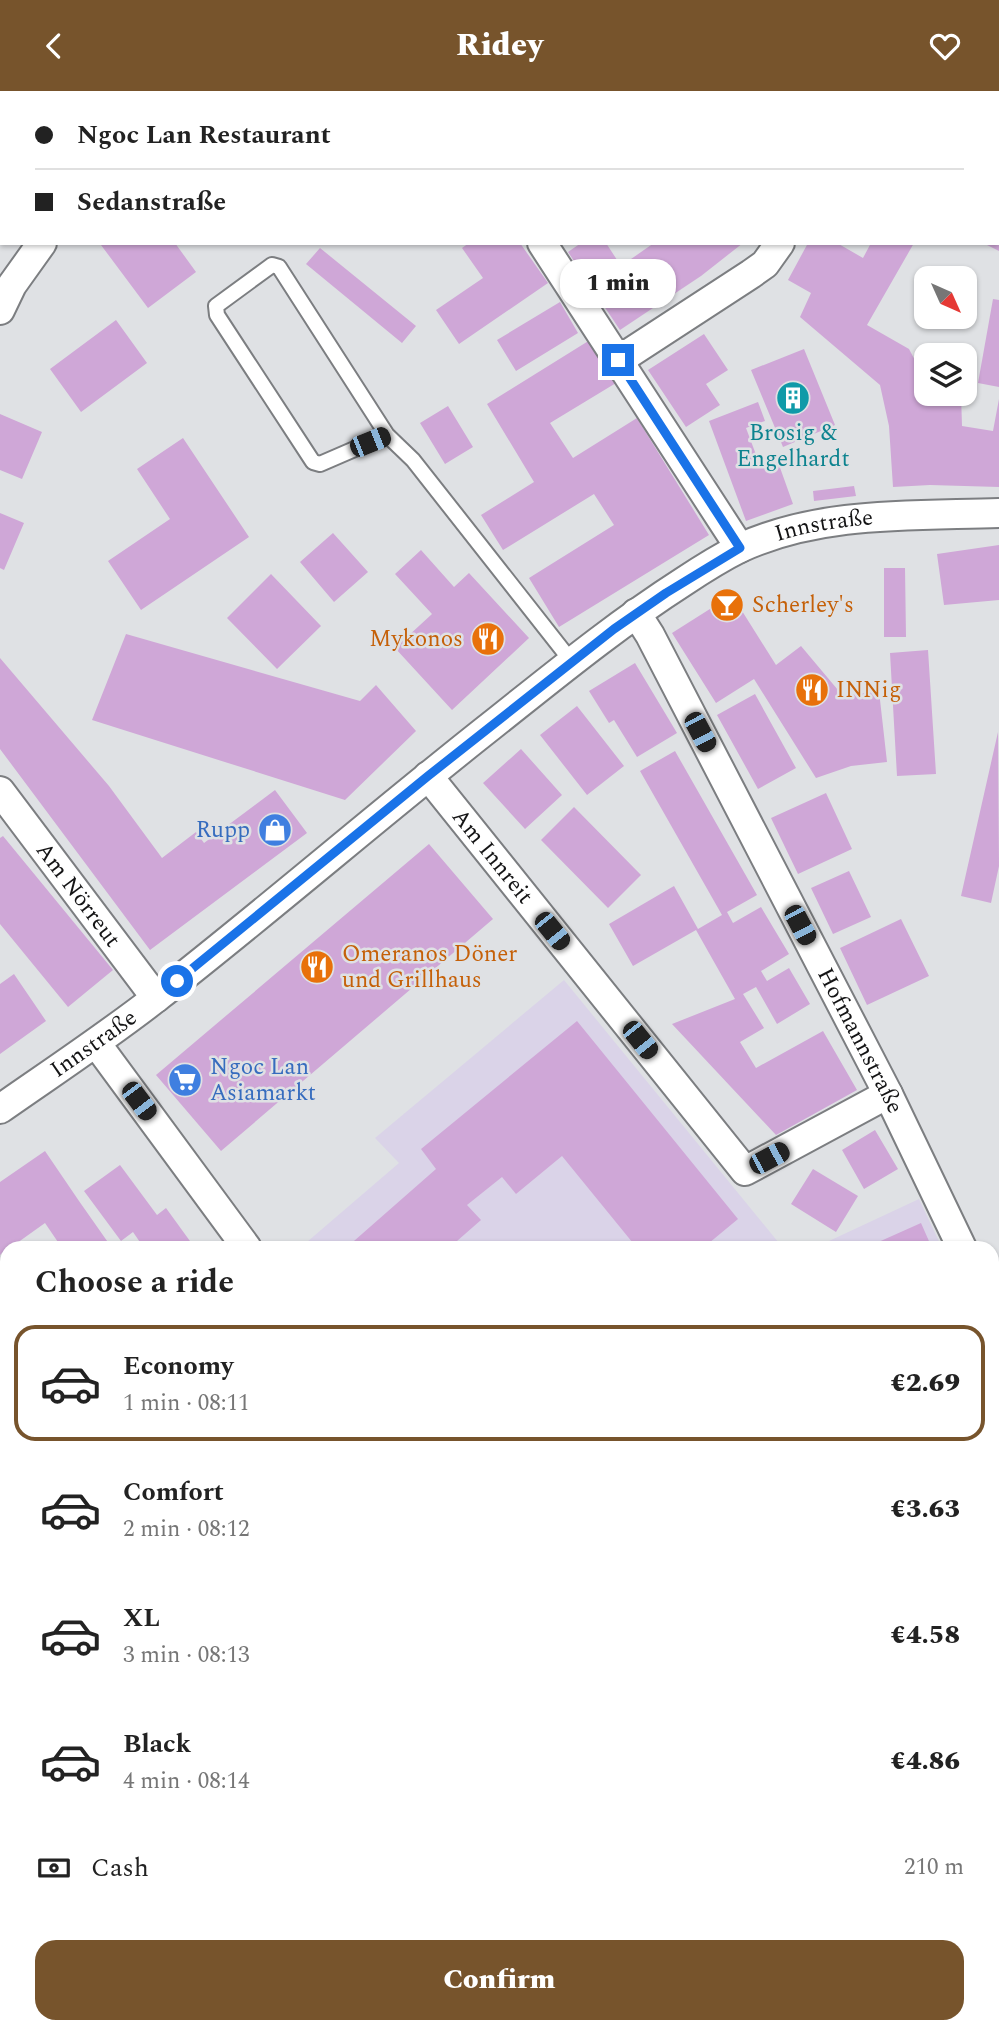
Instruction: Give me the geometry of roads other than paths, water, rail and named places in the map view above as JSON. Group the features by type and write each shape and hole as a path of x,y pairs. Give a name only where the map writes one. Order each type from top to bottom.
{"street":[{"path":"0,310 12,285 41,245"},
{"path":"543,245 740,548"},
{"path":"618,360 765,264 779,245"},
{"name":"Innstraße","path":"0,1108 96,1043 156,998 428,776 636,613 740,548 806,525 877,518 999,513"},
{"name":"Hofmannstraße","path":"636,613 650,635 888,1094 959,1241"},
{"name":"Am Innreit","path":"428,776 745,1171 888,1094"},
{"name":"Am Nörreut","path":"0,791 156,998"},
{"path":"96,1043 242,1241"}],"lane":[{"path":"387,435 320,464 313,462 217,315 216,306 272,265 279,267 387,435 413,460 572,662"}],"place":[{"name":"Brosig & Engelhardt","path":"793,398"},
{"name":"Scherley's","path":"727,605"},
{"name":"Mykonos","path":"488,639"},
{"name":"INNig","path":"812,690"},
{"name":"Rupp","path":"275,830"},
{"name":"Omeranos Döner und Grillhaus","path":"317,967"},
{"name":"Ngoc Lan Asiamarkt","path":"185,1080"}]}
